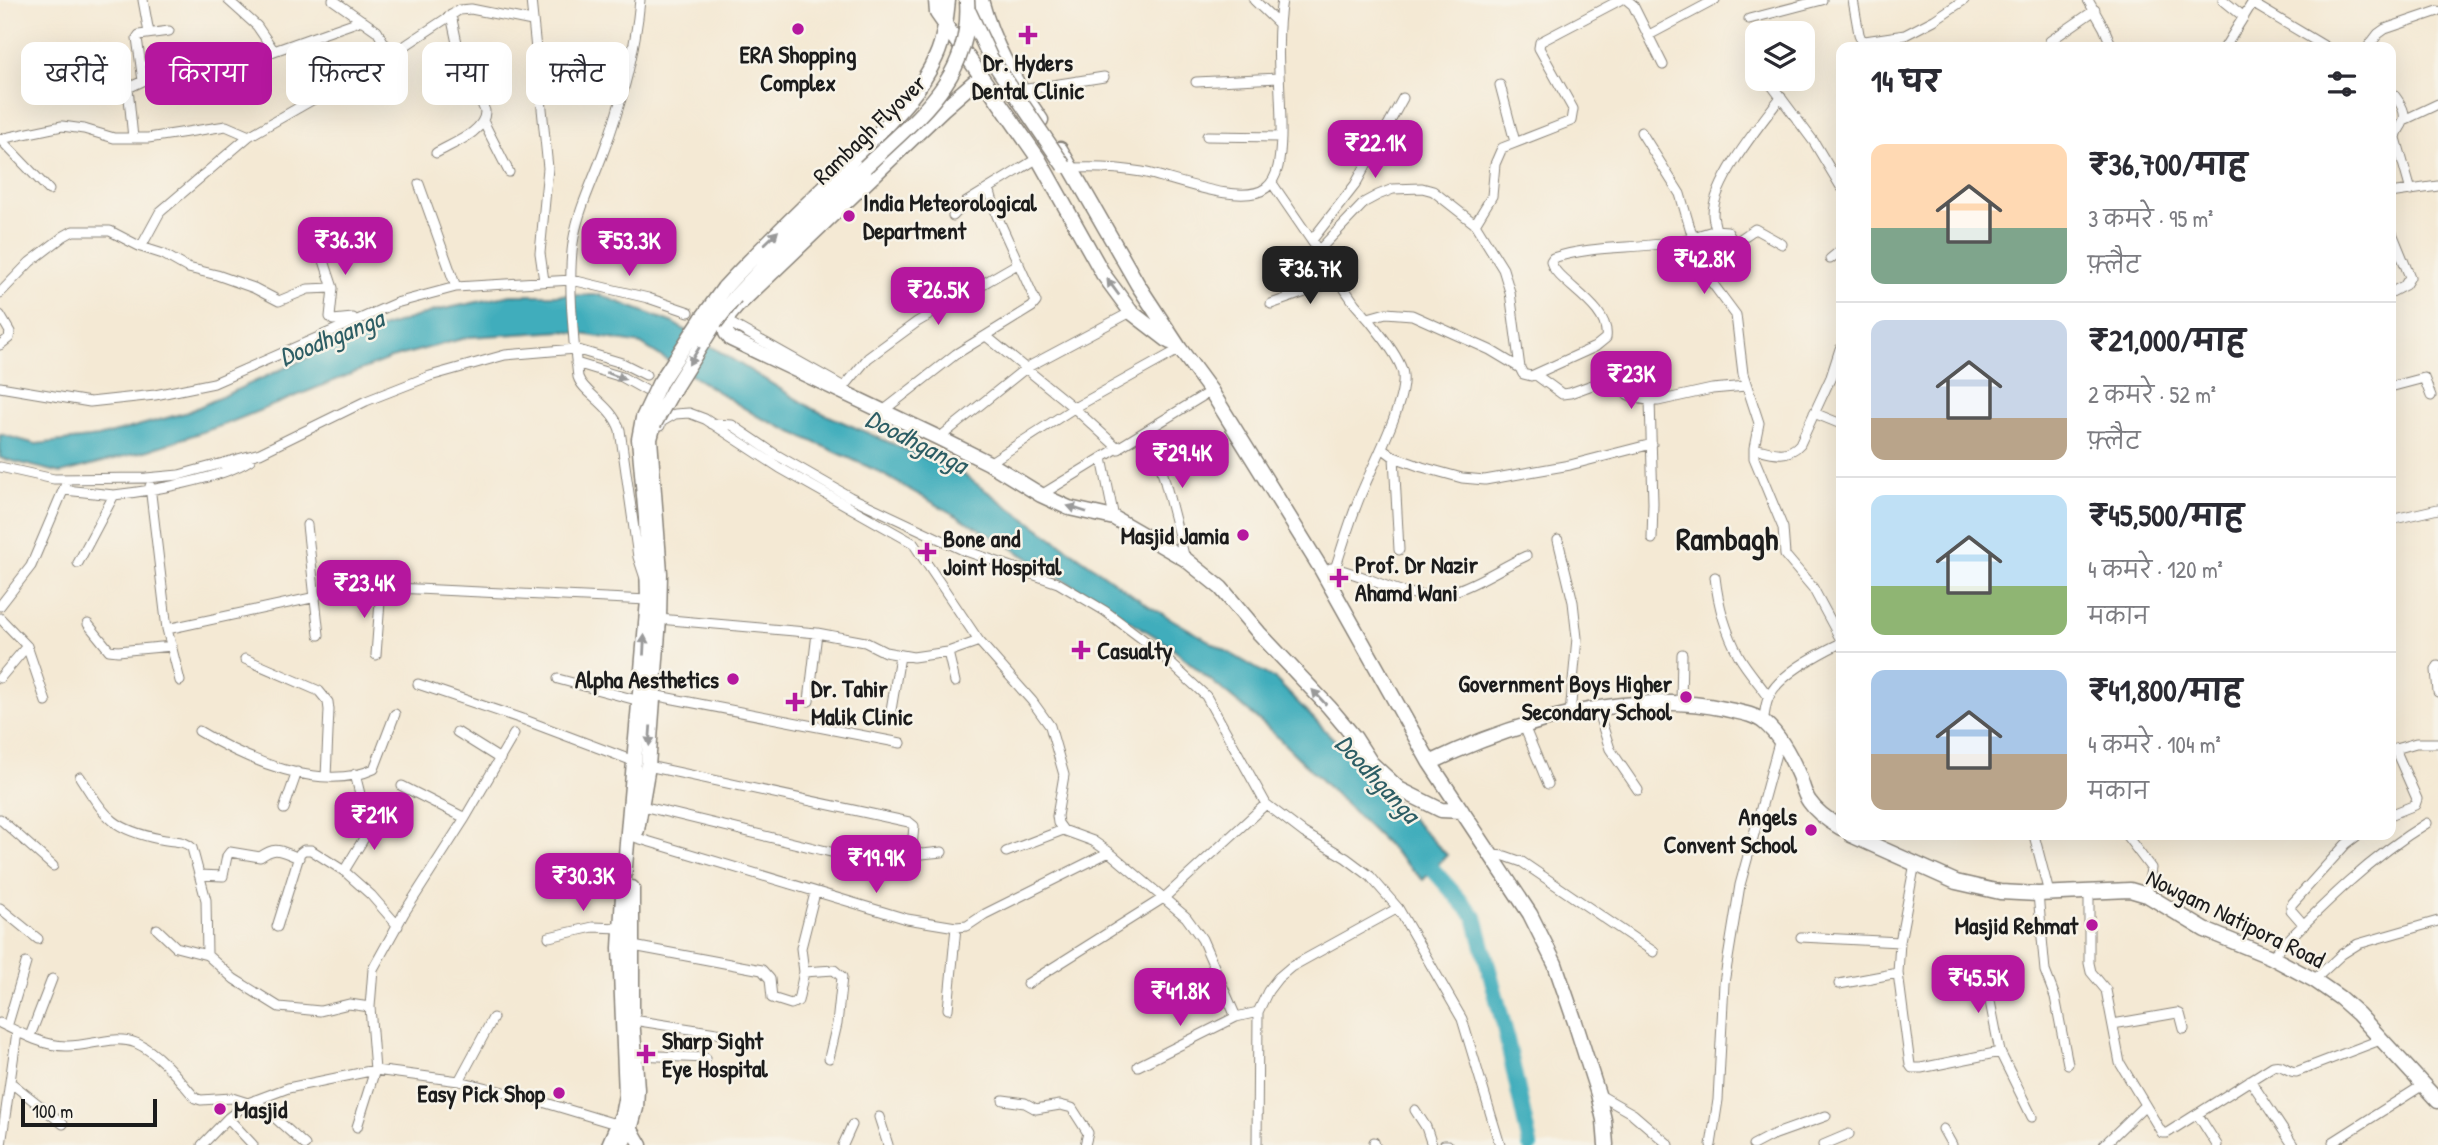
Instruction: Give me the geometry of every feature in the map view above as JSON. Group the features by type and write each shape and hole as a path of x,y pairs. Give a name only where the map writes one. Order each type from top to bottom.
{"main road":[{"path":"981,0 989,29 1021,90 1068,167 1119,266 1127,278 1138,285 1327,568 1430,762 1530,914 1555,964 1598,1094 1606,1145"},
{"path":"940,1 945,26 1038,158 1104,274 1131,312 1180,349"},
{"path":"968,5 989,57 1068,167"},
{"name":"Rambagh Flyover","path":"730,292 789,239 942,91 962,52 968,5"},
{"path":"661,396 715,323 730,292 764,245 895,117 918,89 938,55 945,26"},
{"path":"789,239 806,236 961,83 979,75"},
{"path":"979,75 723,318 726,333 731,339 989,463 1041,495 1069,508 1114,518 1185,559 1221,588 1338,717 1371,763 1399,789 1441,810 1462,811"},
{"path":"1012,122 1031,106"},
{"path":"608,1145 636,1108 632,891 642,806 648,600 646,518 639,439 704,317 730,292"},
{"path":"647,698 659,619 660,573 648,421"},
{"path":"1430,762 1524,726 1597,709 1681,704 1726,709 1763,720 1780,739 1792,759 1808,800 1819,813 1836,825"},
{"path":"621,1145 626,1095 621,928 624,878 642,764"},
{"name":"Nowgam Natipora Road","path":"1862,840 1956,882 2000,892 2043,894 2130,890 2147,895 2205,930 2271,957 2314,980 2340,998 2438,1101"},
{"path":"624,1122 641,1145"}],"street":[{"path":"144,0 149,33"},
{"path":"228,0 257,26 274,51 362,20"},
{"path":"333,0 377,31 383,42"},
{"path":"531,0 548,168 540,253 544,281"},
{"path":"640,0 628,77 602,156 582,204 573,240 572,281 576,363 580,384 612,414 620,430 638,557 648,583"},
{"path":"1254,0 1279,23"},
{"path":"1068,167 1109,167 1142,172 1217,192 1257,193 1272,183 1278,165 1281,137 1279,23 1282,0"},
{"path":"1475,224 1492,196 1497,157 1502,148 1571,121 1573,108 1539,48 1541,41 1619,0"},
{"path":"1627,0 1633,5 1663,65"},
{"path":"1649,36 1715,0"},
{"path":"1749,19 1822,0"},
{"path":"1853,0 1858,34 1865,41 1905,35 1964,0"},
{"path":"2088,0 2110,42"},
{"path":"2223,0 2244,16"},
{"path":"2228,42 2253,1 2318,42"},
{"path":"408,44 459,10 471,9 533,21"},
{"path":"2050,41 2095,10"},
{"path":"2372,42 2385,29 2438,11"},
{"path":"436,153 471,132 483,121 485,111 457,43 451,15"},
{"path":"134,138 128,88 143,81 136,38 139,35 169,31"},
{"path":"1021,90 1104,76"},
{"path":"1196,82 1279,78"},
{"path":"1500,85 1515,142"},
{"path":"1777,91 1836,178"},
{"path":"1716,230 1713,215 1718,195 1734,161 1782,97"},
{"path":"1312,240 1355,185 1403,98"},
{"path":"2396,100 2404,113 2404,120 2396,138 2412,191"},
{"path":"2404,120 2438,104"},
{"path":"141,247 160,212 249,136 303,105"},
{"path":"483,121 509,172"},
{"path":"0,139 62,126 114,138 148,138 226,126 249,136"},
{"path":"1641,132 1680,194 1693,238"},
{"path":"1208,135 1281,137"},
{"path":"0,139 49,190"},
{"path":"953,216 965,203 1038,158"},
{"path":"1272,183 1401,366 1403,375 1401,394 1382,448 1327,568 1364,576 1419,595 1452,593 1475,584 1525,556"},
{"path":"419,184 456,287"},
{"path":"2396,192 2438,186"},
{"path":"883,411 956,354 1035,304 1034,295 997,216 989,188"},
{"path":"1319,250 1365,202 1393,190 1422,188 1433,191 1475,224 1503,269 1508,281 1520,368"},
{"path":"1731,242 1741,239 1755,229 1782,244"},
{"path":"1368,318 1386,313 1412,315 1490,350 1520,368 1526,376 1536,375 1606,338 1603,319 1583,295 1552,268 1553,258 1624,246 1662,244 1716,230 1727,231 1730,247 1706,265 1704,272 1736,315 1746,386 1759,423 1754,457 1783,528 1784,552 1813,588 1836,632"},
{"path":"0,293 30,262 74,231 110,231 188,268 254,288 279,301 308,289 333,288"},
{"path":"317,239 333,288 330,314 333,320 368,315"},
{"path":"2396,243 2410,277 2405,285 2396,290"},
{"path":"1830,259 1836,254"},
{"path":"723,318 844,387 868,358 906,330 1019,263"},
{"path":"1271,304 1339,280"},
{"path":"0,387 90,402 155,395 214,383 396,303 456,287 572,281 648,298 689,312"},
{"path":"939,438 1027,368 1131,312"},
{"path":"0,315 10,335 0,345"},
{"path":"986,336 1027,368 1119,449"},
{"path":"64,490 114,495 151,490 214,474 245,463 366,401 430,376 505,355 575,349 622,363 646,374"},
{"path":"989,463 1074,408 1180,349"},
{"path":"1754,448 1781,453 1794,450 1814,413 1836,361"},
{"path":"576,363 622,377 661,396 712,424 792,475 913,543 979,641 1032,701 1050,726 1064,775 1057,816 1063,830 1093,841 1109,852 1186,917 1202,939 1236,1017"},
{"path":"1536,375 1562,394 1606,380 1620,392 1658,401 1712,389 1746,386"},
{"path":"2396,385 2424,378 2431,396"},
{"path":"1041,495 1211,391"},
{"path":"1650,400 1654,515 1652,539"},
{"path":"660,573 664,562 657,440 661,422 675,414 689,413"},
{"path":"1814,413 1836,422"},
{"path":"712,424 732,425 775,454 850,497 963,550 1058,583 1105,611 1153,647 1206,696 1266,804 1293,826 1370,876 1398,908 1462,1019 1500,1145"},
{"path":"1151,428 1185,559"},
{"path":"1382,448 1394,457 1454,477 1485,480 1570,465 1652,444"},
{"path":"0,467 54,480 149,478 179,475 260,453"},
{"path":"1394,457 1399,550"},
{"path":"1102,458 1114,518"},
{"path":"149,478 167,629 180,681"},
{"path":"0,606 31,566 68,479"},
{"path":"78,563 114,495"},
{"path":"2396,519 2438,509"},
{"path":"307,525 319,635"},
{"path":"1558,540 1573,601 1577,638 1570,714"},
{"path":"1715,578 1719,603 1734,644 1741,659 1768,696"},
{"path":"353,586 648,600"},
{"path":"0,587 12,592"},
{"path":"376,654 381,588"},
{"path":"167,629 316,597"},
{"path":"0,618 27,646 46,702"},
{"path":"659,619 817,633 865,642 900,656 928,657 979,641"},
{"path":"88,624 111,651 172,646"},
{"path":"809,701 817,633"},
{"path":"1763,720 1768,696 1801,664 1836,645"},
{"path":"0,678 27,646"},
{"path":"948,652 955,682"},
{"path":"1681,704 1682,654"},
{"path":"890,716 900,656"},
{"path":"245,659 325,696 330,710 326,777"},
{"path":"2438,666 2438,692"},
{"path":"558,679 647,698 901,743"},
{"path":"418,684 642,764 909,822 914,827 912,847 915,852 942,852"},
{"path":"1597,709 1611,748 1638,790"},
{"path":"200,732 229,749 297,772 336,778 372,770 376,766 395,714"},
{"path":"1524,726 1548,784"},
{"path":"457,732 500,759"},
{"path":"357,1127 375,1070 370,1007 373,970 386,943 514,734"},
{"path":"1711,1145 1718,1100 1724,983 1740,885 1780,739"},
{"path":"2396,749 2416,743 2438,743"},
{"path":"2396,756 2417,800 2415,805 2396,813"},
{"path":"284,809 297,772"},
{"path":"344,871 369,830 355,774"},
{"path":"80,777 111,821 160,839 188,844 192,848 206,900 207,955"},
{"path":"402,786 465,818"},
{"path":"1027,984 1165,897 1266,804"},
{"path":"642,806 847,856"},
{"path":"0,819 53,866"},
{"path":"2271,957 2336,892 2394,843 2427,823"},
{"path":"1006,852 1063,830"},
{"path":"637,838 907,919 956,927 967,926 985,914 1109,852"},
{"path":"2035,840 2043,894 2043,960 2055,997 2068,1064"},
{"path":"2130,840 2151,868 2147,895"},
{"path":"2304,925 2291,910 2291,905 2351,840"},
{"path":"199,875 223,876 230,852 260,857 274,849 299,858"},
{"path":"277,927 304,850 344,871 371,895 398,926"},
{"path":"1491,855 1505,856 1521,862 1654,951"},
{"path":"1915,863 1900,942 1898,973 1908,1059 1912,1068 1957,1062 2000,1052"},
{"path":"2089,891 2090,968 2106,990 2120,1063 2163,1133 2198,1115 2276,1065 2296,1072 2380,1040"},
{"path":"633,946 762,970 770,979 772,998 791,1003 798,1001 804,972 801,948 815,893"},
{"path":"0,908 38,939"},
{"path":"1257,1145 1258,1012 1268,991 1291,967 1398,908"},
{"path":"2314,980 2342,954 2358,944 2438,920"},
{"path":"549,937 593,927 621,928"},
{"path":"948,1009 956,927"},
{"path":"158,929 176,947 207,955 234,979 279,1007 320,1011 349,1003 370,1007"},
{"path":"1801,937 1900,942"},
{"path":"26,963 3,1025 51,1045 65,1046 117,1039 136,1043 156,1056 195,1098 232,1098 251,1102 305,1145"},
{"path":"804,972 834,970 842,977 837,1024 829,1058"},
{"path":"1984,971 2000,1052 2032,1117"},
{"path":"1839,984 1898,973"},
{"path":"30,1036 52,979"},
{"path":"1138,1066 1236,1017 1258,1012"},
{"path":"2113,1024 2177,1013 2180,1014 2184,1029"},
{"path":"459,1082 493,1018"},
{"path":"633,1020 729,1035"},
{"path":"2,1145 17,1032"},
{"path":"636,1055 706,1058"},
{"path":"202,1145 228,1118 251,1102 288,1088 375,1070 459,1082 624,1122"},
{"path":"2250,1080 2293,1145"},
{"path":"10,1082 64,1124"},
{"path":"2333,1142 2423,1085"},
{"path":"1598,1094 1633,1114 1669,1145"},
{"path":"1003,1100 1025,1103 1037,1109 1060,1105 1072,1108 1088,1133 1085,1145"},
{"path":"2104,1145 2144,1106"},
{"path":"1415,1110 1426,1127 1432,1145"},
{"path":"2198,1115 2217,1145"},
{"path":"1754,1145 1770,1136 1826,1116"},
{"path":"879,1117 888,1145"},
{"path":"228,1118 253,1145"},
{"path":"843,1145 852,1125"},
{"path":"1944,1129 1952,1145"},
{"path":"1823,1145 1849,1134"}],"water":[{"path":"511,295 600,295 673,323 813,409 964,475 1144,603 1276,680 1447,855 1423,880 1267,727 1166,643 994,537 873,469 757,416 641,344 564,331 469,337 391,358 226,424 149,450 61,473 0,458 0,434 36,444 98,437 188,412 350,338 434,311"}],"waterway":[{"name":"Doodhganga","path":"1419,854 1475,917 1504,1026 1530,1145"}],"place":[{"name":"ERA Shopping Complex","path":"798,29"},
{"name":"Dr. Hyders Dental Clinic","path":"1028,35"},
{"name":"India Meteorological Department","path":"849,216"},
{"name":"Masjid Jamia","path":"1243,535"},
{"name":"Bone and Joint Hospital","path":"927,552"},
{"name":"Prof. Dr Nazir Ahamd Wani","path":"1339,578"},
{"name":"Casualty","path":"1081,650"},
{"name":"Alpha Aesthetics","path":"733,679"},
{"name":"Government Boys Higher Secondary School","path":"1686,697"},
{"name":"Dr. Tahir Malik Clinic","path":"795,702"},
{"name":"Angels Convent School","path":"1811,830"},
{"name":"Masjid Rehmat","path":"2092,925"},
{"name":"Sharp Sight Eye Hospital","path":"646,1054"},
{"name":"Easy Pick Shop","path":"559,1093"},
{"name":"Masjid","path":"220,1109"}],"district":[{"name":"Rambagh","path":"1727,538"}]}
